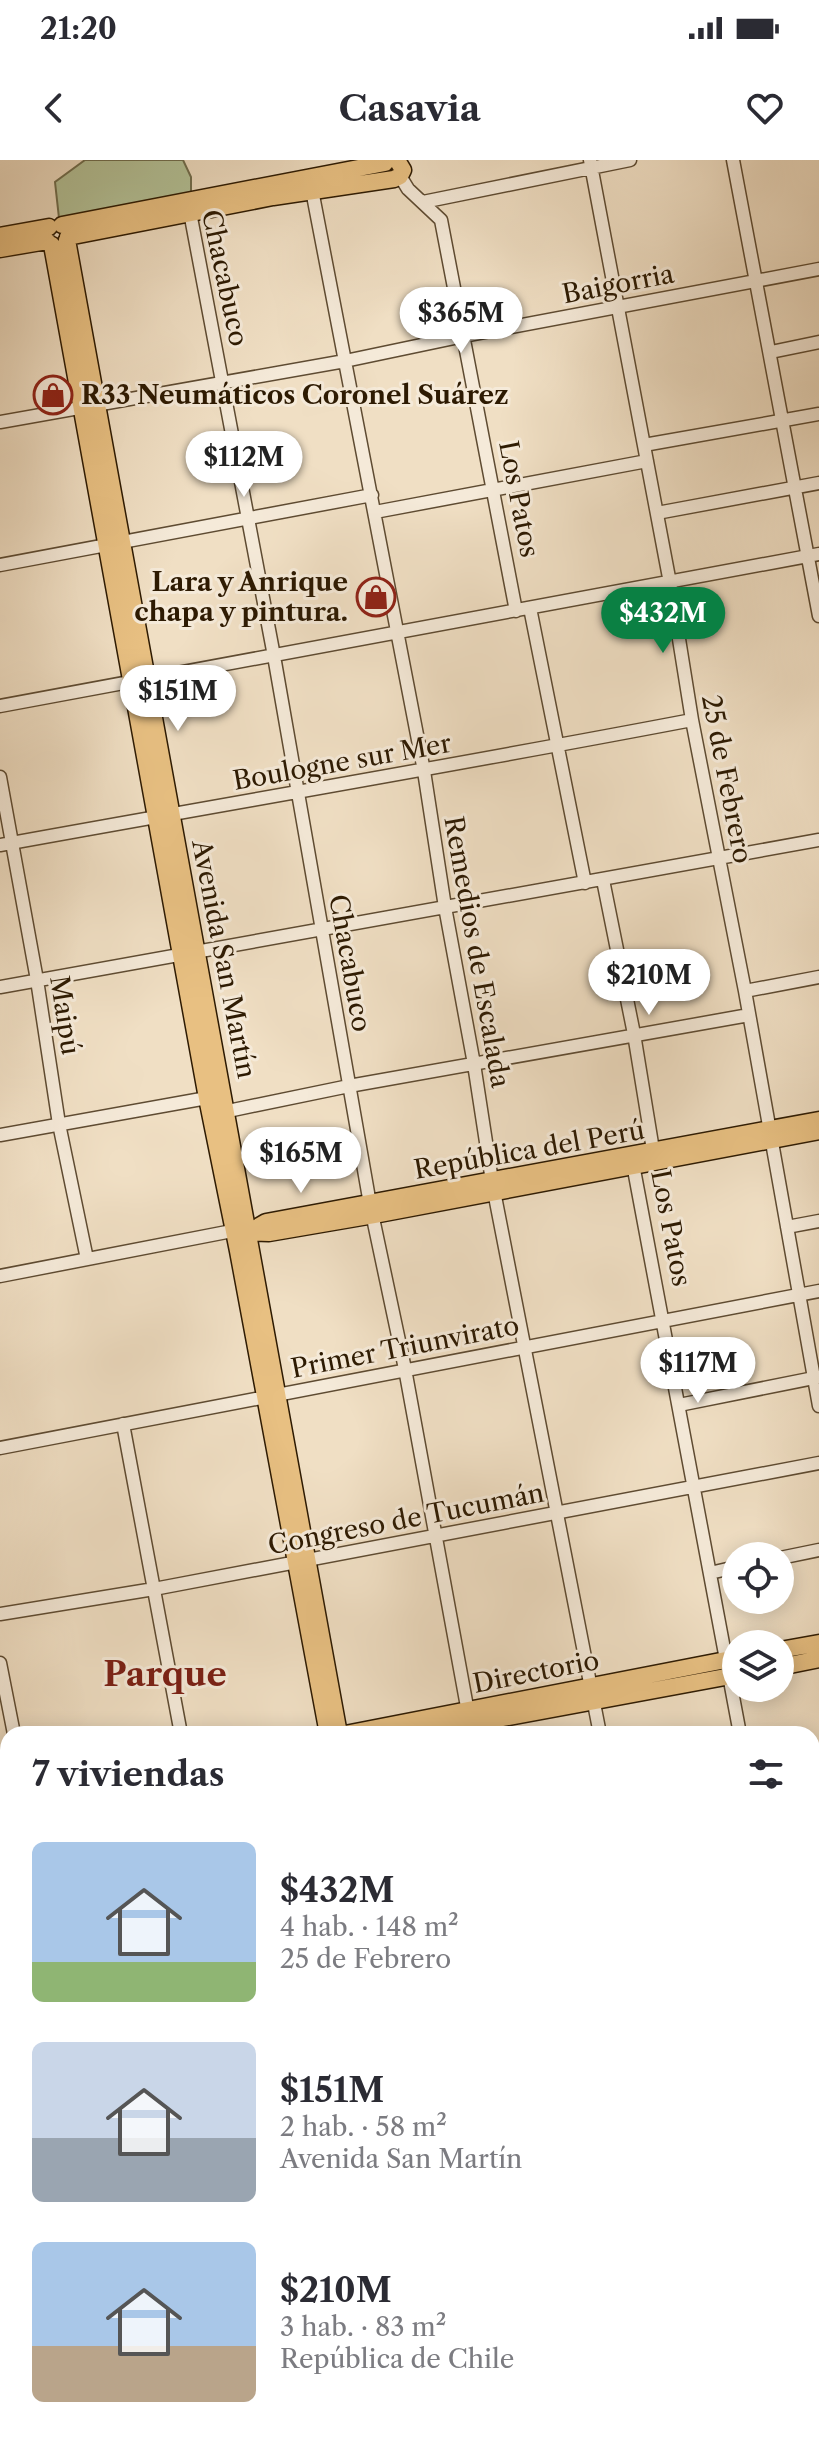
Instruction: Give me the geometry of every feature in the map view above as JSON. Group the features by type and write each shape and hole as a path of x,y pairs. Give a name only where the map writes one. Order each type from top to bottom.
{"main road":[{"path":"0,249 393,164"},
{"path":"0,236 58,236"},
{"name":"Avenida San Martín","path":"58,236 140,680 173,815 207,1098 241,1232"},
{"name":"Avenida San Martín","path":"140,680 156,818 228,1111 241,1232 238,1251 272,1395 331,1726"},
{"name":"República del Perú","path":"770,1135 819,1120"},
{"name":"República del Perú","path":"241,1232 269,1233 372,1209 494,1186 770,1135 819,1131"},
{"path":"794,1647 819,1643"},
{"path":"794,1664 819,1659"},
{"name":"Directorio","path":"432,1726 469,1723 593,1694 722,1670"}],"street":[{"path":"423,202 590,164 630,160"},
{"path":"733,160 795,487 814,555 819,616"},
{"name":"Los Patos","path":"393,164 408,189 441,220 516,611"},
{"name":"25 de Febrero","path":"590,164 670,583 692,720 745,991 819,1406"},
{"name":"Remedios de Escalada","path":"311,184 424,771 494,1186 599,1726"},
{"name":"Chacabuco","path":"188,206 224,381 349,1086 405,1369 469,1723"},
{"name":"Baigorria","path":"0,422 345,361 819,269"},
{"path":"771,352 819,342"},
{"path":"644,445 819,414"},
{"path":"375,512 647,461"},
{"path":"657,513 819,483"},
{"path":"0,565 372,495"},
{"path":"0,706 814,555"},
{"path":"530,608 585,883"},
{"name":"Boulogne sur Mer","path":"6,844 424,771 692,720"},
{"name":"Maipú","path":"0,777 6,844 37,980 59,1124 87,1259"},
{"path":"0,987 819,840"},
{"name":"Los Patos","path":"603,880 655,1157"},
{"path":"745,991 819,977"},
{"path":"0,1135 207,1098 228,1111 349,1086 749,1015"},
{"name":"Los Patos","path":"633,1162 665,1322 693,1487 723,1630"},
{"path":"787,1227 819,1221"},
{"name":"República del Perú","path":"0,1276 241,1232"},
{"name":"Primer Triunvirato","path":"0,1448 819,1291"},
{"path":"679,1405 816,1377"},
{"path":"123,1424 180,1726"},
{"name":"Congreso de Tucumán","path":"0,1614 154,1589 819,1463"},
{"path":"794,1555 819,1550"},
{"path":"710,1573 722,1570"},
{"path":"0,1663 12,1726"},
{"name":"Los Patos","path":"736,1702 739,1726"}],"green space":[{"path":"85,160 183,160 191,177 191,194 59,218 55,182"}],"place":[{"name":"R33 Neumáticos Coronel Suárez","path":"53,395"},
{"name":"Lara y Anrique chapa y pintura.","path":"376,597"}],"district":[{"name":"Parque","path":"165,1674"}]}
